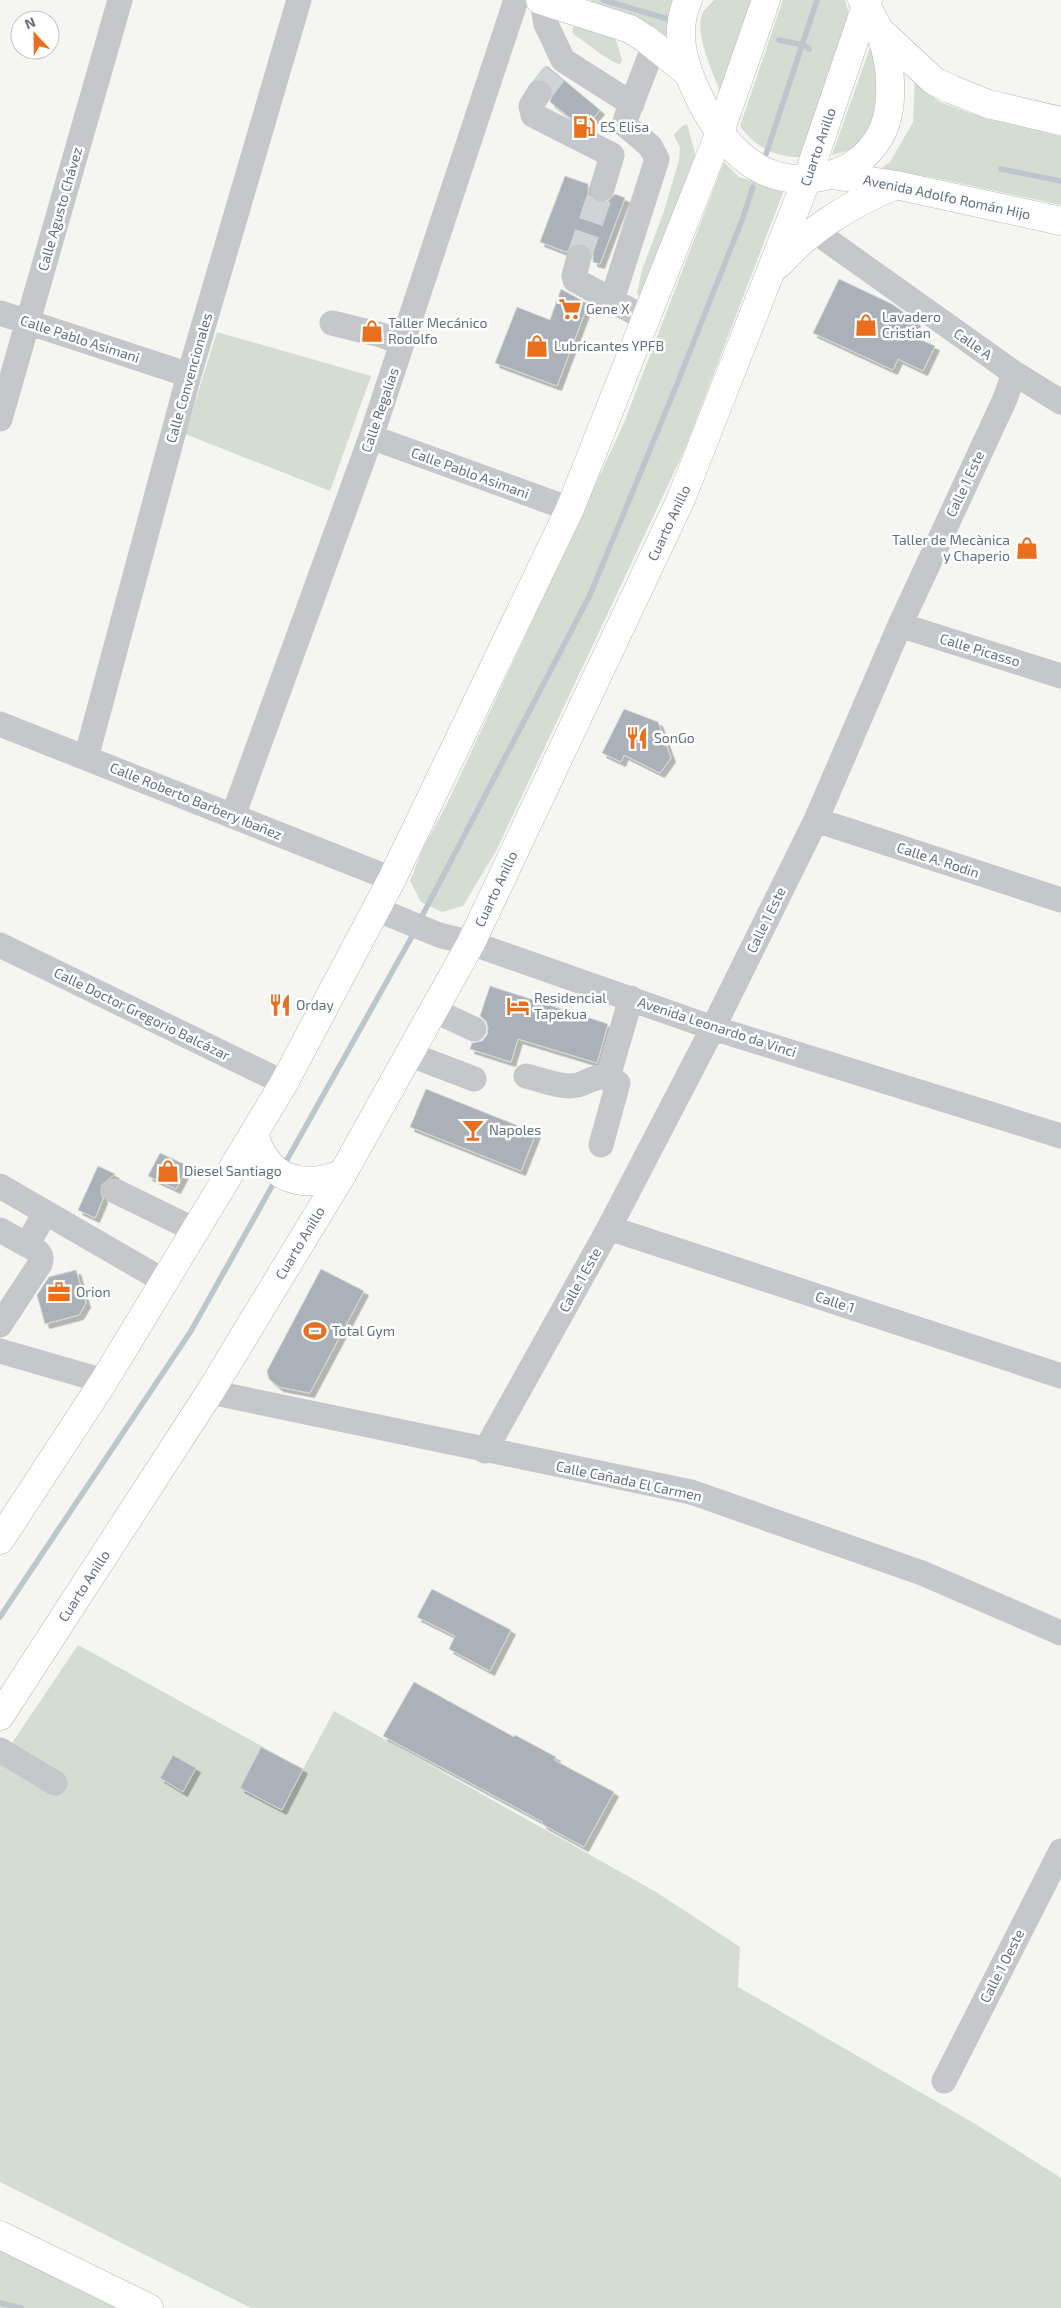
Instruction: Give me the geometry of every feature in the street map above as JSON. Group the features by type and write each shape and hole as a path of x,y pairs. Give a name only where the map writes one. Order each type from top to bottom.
{"main road":[{"path":"533,0 630,29 688,73"},
{"name":"Avenida Adolfo Román Hijo","path":"688,0 683,11 680,34 683,57 688,73 700,99 720,132 743,158 761,170 784,176 820,177 896,185 1061,221"},
{"path":"0,1540 104,1381 284,1084 392,879 570,509 720,132 766,0"},
{"path":"820,177 855,163 880,135 885,123 890,98 890,74 884,44 865,2"},
{"name":"Cuarto Anillo","path":"0,1716 210,1392 343,1173 471,943 681,499 771,272 820,177 865,2"},
{"path":"879,30 934,81 988,104 1061,122"},
{"path":"771,272 814,230 829,219 867,197 896,185"},
{"path":"254,1133 258,1147 265,1160 311,1206 315,1219"},
{"path":"224,1182 238,1176 254,1175 312,1182 328,1179 343,1173"},
{"path":"0,2234 149,2308"}],"street":[{"name":"Calle Agusto Chávez","path":"0,419 120,0"},
{"name":"Calle Convencionales","path":"86,758 189,374 298,0"},
{"path":"533,0 546,24 559,67 628,114 650,146 656,159 612,300"},
{"name":"Calle Regalías","path":"233,816 371,438 402,343 533,0"},
{"path":"602,189 612,156 654,46"},
{"path":"539,93 532,106 533,115 612,156"},
{"name":"Calle A","path":"814,230 1014,373 1061,402"},
{"path":"579,257 574,276 575,280 646,319"},
{"name":"Calle Pablo Asimani","path":"0,313 189,374"},
{"path":"332,323 381,335 402,343"},
{"name":"Calle 1 Este","path":"485,1451 609,1228 713,1028 816,820 900,625 1005,399 1014,373"},
{"name":"Calle Pablo Asimani","path":"371,438 570,509"},
{"name":"Calle Picasso","path":"900,625 1061,676"},
{"name":"Calle Roberto Barbery Ibañez","path":"0,724 392,879"},
{"name":"Calle A. Rodin","path":"816,820 1061,900"},
{"name":"Avenida Leonardo da Vinci","path":"376,909 439,935 471,943 713,1028 1061,1136"},
{"name":"Calle Doctor Gregorio Balcázar","path":"0,944 284,1084"},
{"path":"608,1077 631,998"},
{"path":"433,1010 474,1029"},
{"path":"409,1054 474,1079"},
{"path":"526,1076 569,1086 590,1078 608,1077 619,1085 601,1145"},
{"path":"0,1186 164,1281"},
{"path":"115,1191 195,1230"},
{"path":"27,1245 45,1212"},
{"name":"Calle 1","path":"609,1228 1061,1376"},
{"path":"0,1230 40,1253 42,1258 0,1325"},
{"path":"0,1351 104,1381"},
{"name":"Calle Cañada El Carmen","path":"210,1392 485,1451 691,1492 922,1573 1061,1633"},
{"path":"0,1750 54,1783"},
{"name":"Calle 1 Oeste","path":"944,2081 1061,1851"}],"shaded area":[{"path":"591,0 674,0 666,36 650,27 589,7"},
{"path":"714,0 754,0 720,91 706,54 700,23 705,9"},
{"path":"783,0 845,0 849,15 802,157 783,156 767,150 752,140 740,126"},
{"path":"574,26 608,35 616,40 622,60 620,64 610,60 574,35 572,31"},
{"path":"872,42 879,49 878,122 854,149 832,155"},
{"path":"915,78 938,101 969,113 1061,136 1061,205 931,177 879,170 890,162 913,122"},
{"path":"687,124 695,153 695,164 641,298 637,293 642,270 664,211 679,160 680,147 674,135 682,126"},
{"path":"724,162 739,177 784,190 685,449 497,849 463,906 442,912 421,902 410,881 423,848 447,804 624,423"},
{"path":"217,332 371,376 330,491 185,434"},
{"path":"78,1645 303,1769 334,1711 656,1892 740,1947 738,1987 977,2125 1061,2178 1061,2308 251,2308 0,2182 0,1761"},
{"path":"0,2250 118,2308 0,2308"}],"building":[{"path":"547,66 600,110 587,126 569,117 550,102 553,93 547,81 535,80"},
{"path":"565,176 588,184 588,193 591,199 598,203 606,203 615,194 625,198 600,264 593,262 593,253 583,243 575,243 566,252 540,242"},
{"name":"Lavadero Cristian","path":"839,279 892,304 916,321 910,335 935,346 923,371 898,359 893,370 813,333"},
{"name":"Lubricantes YPFB","path":"561,289 588,304 557,386 495,363 517,307 550,320"},
{"name":"SonGo","path":"624,709 658,722 671,758 660,773 624,755 621,762 602,753"},
{"name":"Residencial Tapekua","path":"490,986 608,1024 597,1063 518,1039 511,1062 470,1049 472,1043 482,1041 487,1035 486,1021 480,1016"},
{"name":"Napoles","path":"426,1089 536,1133 521,1171 410,1127"},
{"name":"Diesel Santiago","path":"160,1153 188,1166 176,1189 148,1176"},
{"path":"98,1166 115,1174 102,1185 103,1199 95,1218 78,1210"},
{"name":"Total Gym","path":"321,1269 364,1291 310,1393 279,1387 269,1379 267,1371"},
{"name":"Orion","path":"76,1270 86,1303 79,1315 45,1324 37,1295 49,1277"},
{"path":"432,1589 511,1630 490,1671 449,1649 455,1636 417,1617"},
{"path":"414,1682 514,1737 515,1735 556,1757 554,1760 614,1792 584,1847 542,1824 543,1822 383,1736"},
{"path":"261,1747 303,1769 282,1810 240,1788"},
{"path":"173,1755 196,1768 183,1792 160,1778"}],"waterway":[{"path":"603,0 668,19"},
{"path":"766,154 817,0"},
{"path":"779,40 804,45 809,49"},
{"path":"1001,169 1061,181"},
{"path":"420,920 590,595 675,389 742,220 753,187"},
{"path":"283,1167 415,931"},
{"path":"0,1617 191,1331 276,1179"},
{"path":"0,2303 21,2308"}],"tunnel":[{"path":"539,93 555,73"},
{"path":"579,257 602,189"}],"place":[{"name":"ES Elisa","path":"584,127"},
{"name":"Gene X","path":"570,309"},
{"name":"Lavadero Cristian","path":"866,325"},
{"name":"Taller Mecánico Rodolfo","path":"372,331"},
{"name":"Lubricantes YPFB","path":"537,346"},
{"name":"Taller de Mecànica y Chaperio","path":"1027,548"},
{"name":"SonGo","path":"637,738"},
{"name":"Orday","path":"280,1005"},
{"name":"Residencial Tapekua","path":"518,1006"},
{"name":"Napoles","path":"473,1130"},
{"name":"Diesel Santiago","path":"168,1171"},
{"name":"Orion","path":"59,1292"},
{"name":"Total Gym","path":"315,1331"}]}
